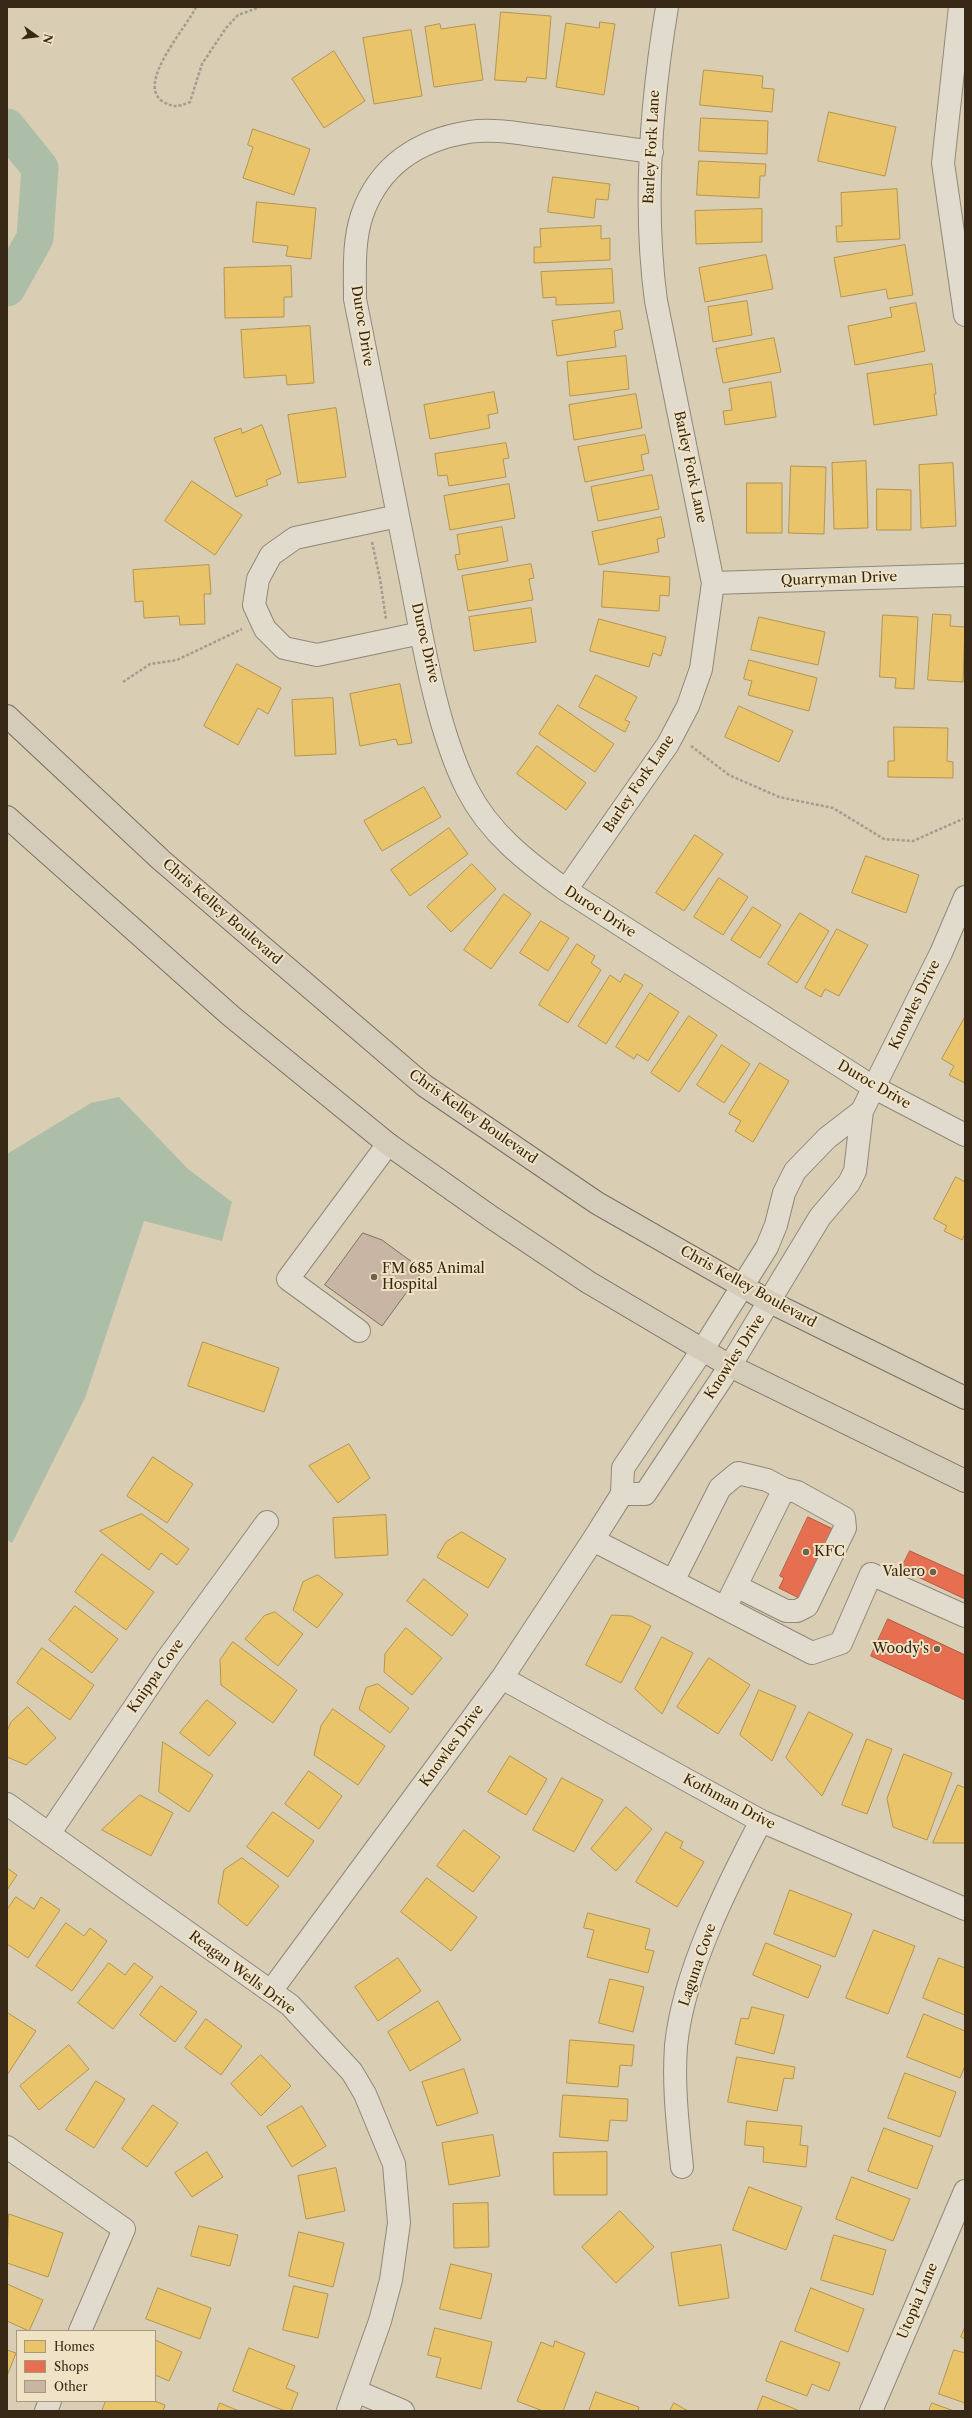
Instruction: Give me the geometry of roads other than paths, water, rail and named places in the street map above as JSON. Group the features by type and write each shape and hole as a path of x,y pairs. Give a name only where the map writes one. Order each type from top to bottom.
{"main road":[{"name":"Chris Kelley Boulevard","path":"7,716 161,860 425,1086 598,1203 770,1302 965,1398"},
{"path":"7,817 231,1016 388,1144 588,1282 730,1366 965,1481"}],"street":[{"name":"Barley Fork Lane","path":"566,890 668,744 688,706 701,670 713,583 656,301 650,257 649,211 652,152 658,64 667,7"},
{"path":"960,7 943,163 965,315"},
{"name":"Duroc Drive","path":"652,152 510,132 469,132 430,143 398,160 376,183 362,216 355,256 355,299 421,633 447,740 467,790 492,827 526,861 566,890 873,1087 965,1135"},
{"path":"398,516 296,538 271,555 258,579 254,606 265,629 284,648 317,655 421,633"},
{"name":"Quarryman Drive","path":"713,583 965,575"},
{"name":"Knowles Drive","path":"622,1494 645,1494 730,1366 820,1217 849,1183 855,1171 862,1111 941,953 965,897"},
{"name":"Knowles Drive","path":"271,1991 502,1678 593,1540 622,1494 623,1468 703,1349 744,1286 767,1247 776,1225 784,1193 795,1171 827,1138 862,1111"},
{"path":"358,1331 288,1279 388,1144"},
{"path":"673,1582 720,1488 738,1473 767,1480 784,1489 797,1492 844,1518 845,1528 807,1606 797,1611 786,1611 736,1586"},
{"path":"725,1608 784,1489"},
{"name":"Knippa Cove","path":"49,1834 167,1659 267,1522"},
{"path":"593,1540 812,1653 841,1643 871,1574 965,1616"},
{"name":"Kothman Drive","path":"502,1678 761,1821 965,1909"},
{"name":"Reagan Wells Drive","path":"7,1804 290,2005 352,2072 364,2094 394,2164 399,2223 391,2280 356,2391 348,2411"},
{"name":"Laguna Cove","path":"682,2167 675,2098 676,2046 684,2001 730,1879 761,1821"},
{"path":"7,2146 124,2229 80,2330"},
{"name":"Utopia Lane","path":"871,2411 965,2191"},
{"path":"356,2391 403,2411"}],"waterway":[{"path":"7,127 40,168 35,238 7,288"}],"place":[{"name":"FM 685 Animal Hospital","path":"374,1277"},
{"name":"KFC","path":"806,1552"},
{"name":"Valero","path":"933,1572"},
{"name":"Woody's","path":"937,1649"}]}
